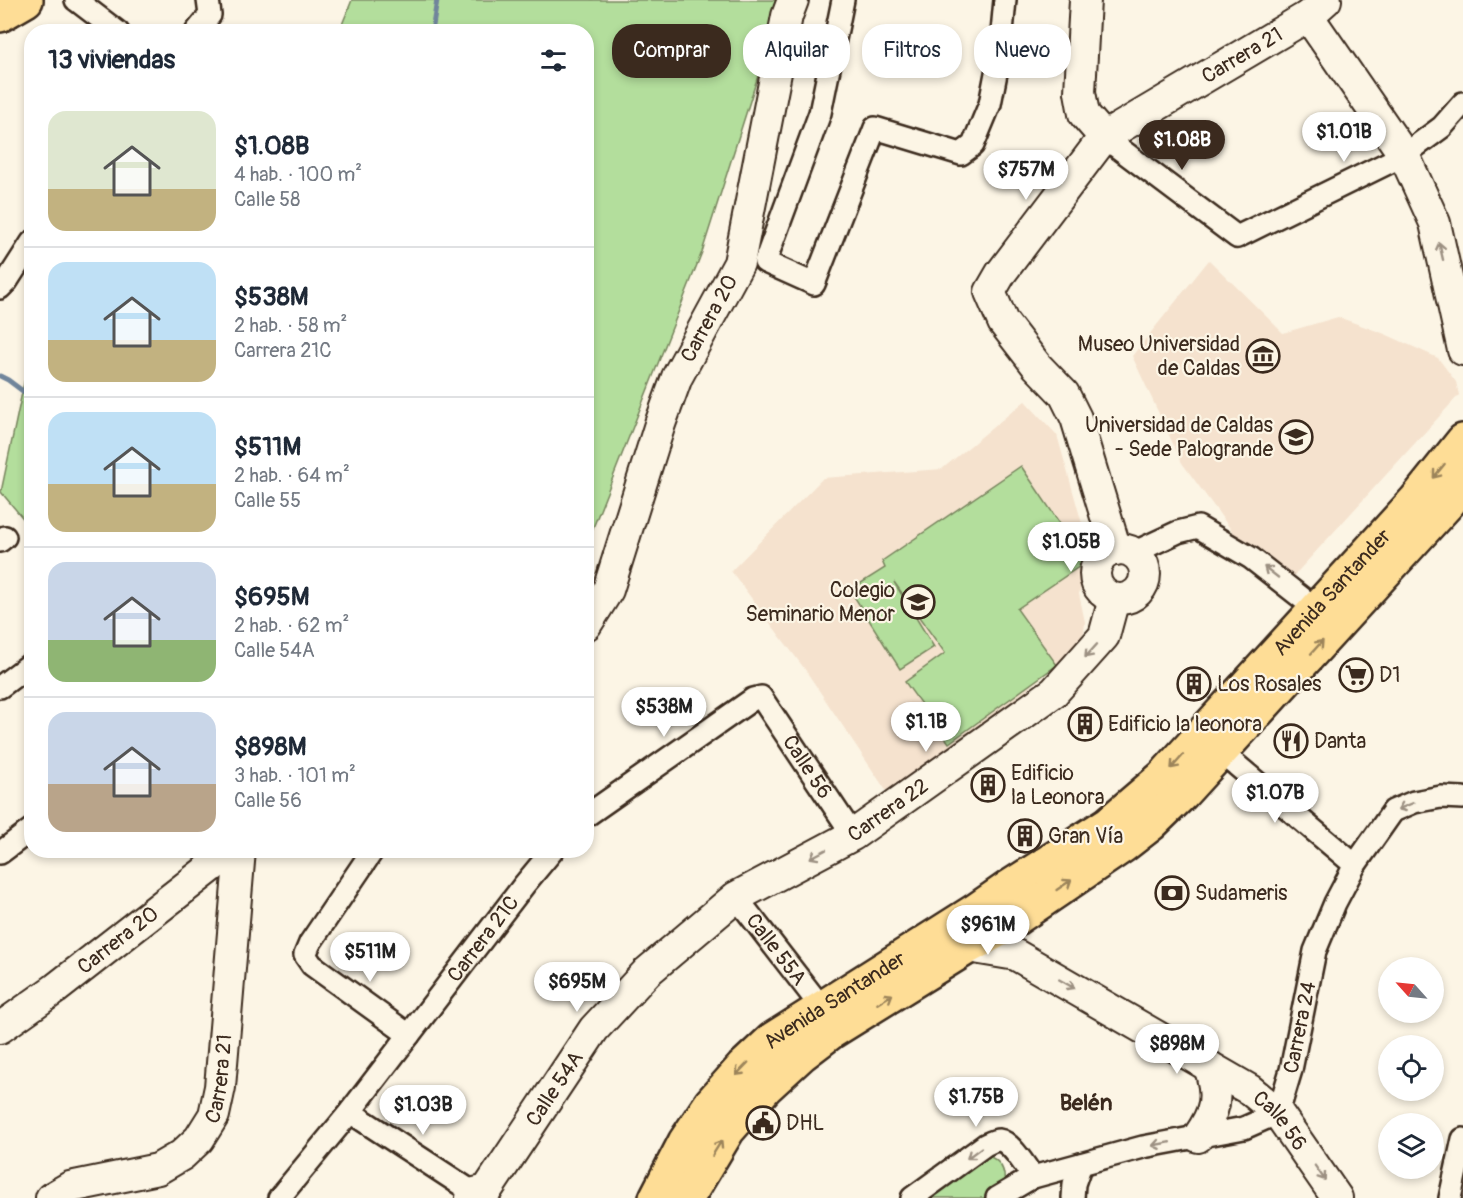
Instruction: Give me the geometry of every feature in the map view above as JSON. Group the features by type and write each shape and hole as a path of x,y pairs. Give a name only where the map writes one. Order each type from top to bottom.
{"main road":[{"path":"0,15 26,0"},
{"name":"Avenida Santander","path":"687,1198 728,1130 766,1087 802,1054 829,1019 975,911 1108,824 1163,777 1415,501 1463,441"},
{"name":"Avenida Santander","path":"656,1198 685,1142 711,1103 743,1067 773,1039 829,1019 968,947 1007,943 1150,824 1182,794 1458,498"}],"street":[{"path":"76,0 108,24"},
{"path":"203,24 210,15 208,0"},
{"name":"Carrera 20","path":"594,613 608,590 677,377 739,263 787,16 793,0"},
{"path":"843,0 820,113 765,262 814,284 875,129 961,154 974,145 990,104 1000,53 1005,0"},
{"path":"1085,0 1080,92 1084,114 1104,137 1237,237 1404,155 1442,127 1463,103"},
{"path":"1317,8 1404,155 1435,223 1463,350"},
{"name":"Carrera 21","path":"1125,551 1076,418 1064,394 1037,366 1003,322 990,292 1001,273 1104,137 1317,8"},
{"path":"0,288 24,254"},
{"path":"1415,501 1458,498"},
{"path":"1125,551 1198,527 1251,558 1316,609"},
{"name":"Carrera 22","path":"736,897 853,835 1054,692 1104,636 1114,599 1106,596 1100,590 1095,573 1101,558 1108,552 1125,551"},
{"path":"0,687 24,669"},
{"name":"Calle 56","path":"594,810 753,699 761,697 853,835"},
{"path":"1221,752 1355,865"},
{"name":"Carrera 24","path":"1278,1113 1291,1070 1315,951 1335,903 1355,865 1393,811 1414,802 1442,797 1463,798"},
{"path":"0,853 24,835"},
{"name":"Carrera 20","path":"0,1028 64,982 223,858"},
{"name":"Carrera 21","path":"51,1198 70,1187 158,1169 182,1155 199,1139 214,1116 220,1087 239,858"},
{"path":"368,858 305,955 312,965 409,1035"},
{"name":"Carrera 21C","path":"279,1198 351,1112 546,858"},
{"path":"1007,943 1008,888"},
{"name":"Calle 55A","path":"736,897 829,1019"},
{"name":"Calle 54A","path":"351,1112 477,1194 594,1029 646,972 736,897"},
{"name":"Calle 56","path":"1007,943 1250,1090 1278,1113 1337,1198"},
{"path":"1198,1137 1209,1122 1215,1104 1215,1084 1209,1066"},
{"path":"1004,1197 1033,1177 1143,1148 1244,1128 1278,1113"},
{"path":"1450,1198 1463,1139"},
{"path":"912,1198 985,1145 997,1140 1011,1147 1033,1177"},
{"path":"1073,1198 1074,1184 1081,1164"}],"shaded area":[{"name":"Universidad de Caldas - Sede Palogrande","path":"1209,260 1283,333 1338,317 1385,334 1438,358 1456,382 1459,395 1289,581 1246,550 1182,463 1132,356"},
{"name":"Colegio Seminario Menor","path":"1025,401 1057,435 1094,566 1082,582 1079,594 1085,622 1084,632 1070,653 1057,665 889,795 804,668 731,571 823,478 942,469"}],"green space":[{"path":"352,0 782,0 774,24 743,24 743,78 757,78 702,252 594,525 594,24 342,24"},
{"path":"24,383 24,520 1,492"},
{"path":"1021,466 1086,562 1017,609 1057,665 949,743 905,682 945,653 894,582 934,647 900,669 850,590 885,568 882,561"},
{"path":"986,1155 999,1163 1003,1170 1004,1180 1004,1185 987,1198 921,1198"}],"waterway":[{"path":"433,24 437,0"},
{"path":"0,376 24,392"}],"place":[{"name":"Museo Universidad de Caldas","path":"1263,356"},
{"name":"Universidad de Caldas - Sede Palogrande","path":"1296,437"},
{"name":"Colegio Seminario Menor","path":"918,602"},
{"name":"D1","path":"1356,675"},
{"name":"Los Rosales","path":"1194,684"},
{"name":"Edificio la leonora","path":"1085,724"},
{"name":"Danta","path":"1291,741"},
{"name":"Edificio la Leonora","path":"988,785"},
{"name":"Gran Vía","path":"1025,836"},
{"name":"Sudameris","path":"1172,893"},
{"name":"DHL","path":"763,1123"}],"district":[{"name":"Belén","path":"1086,1102"}]}
